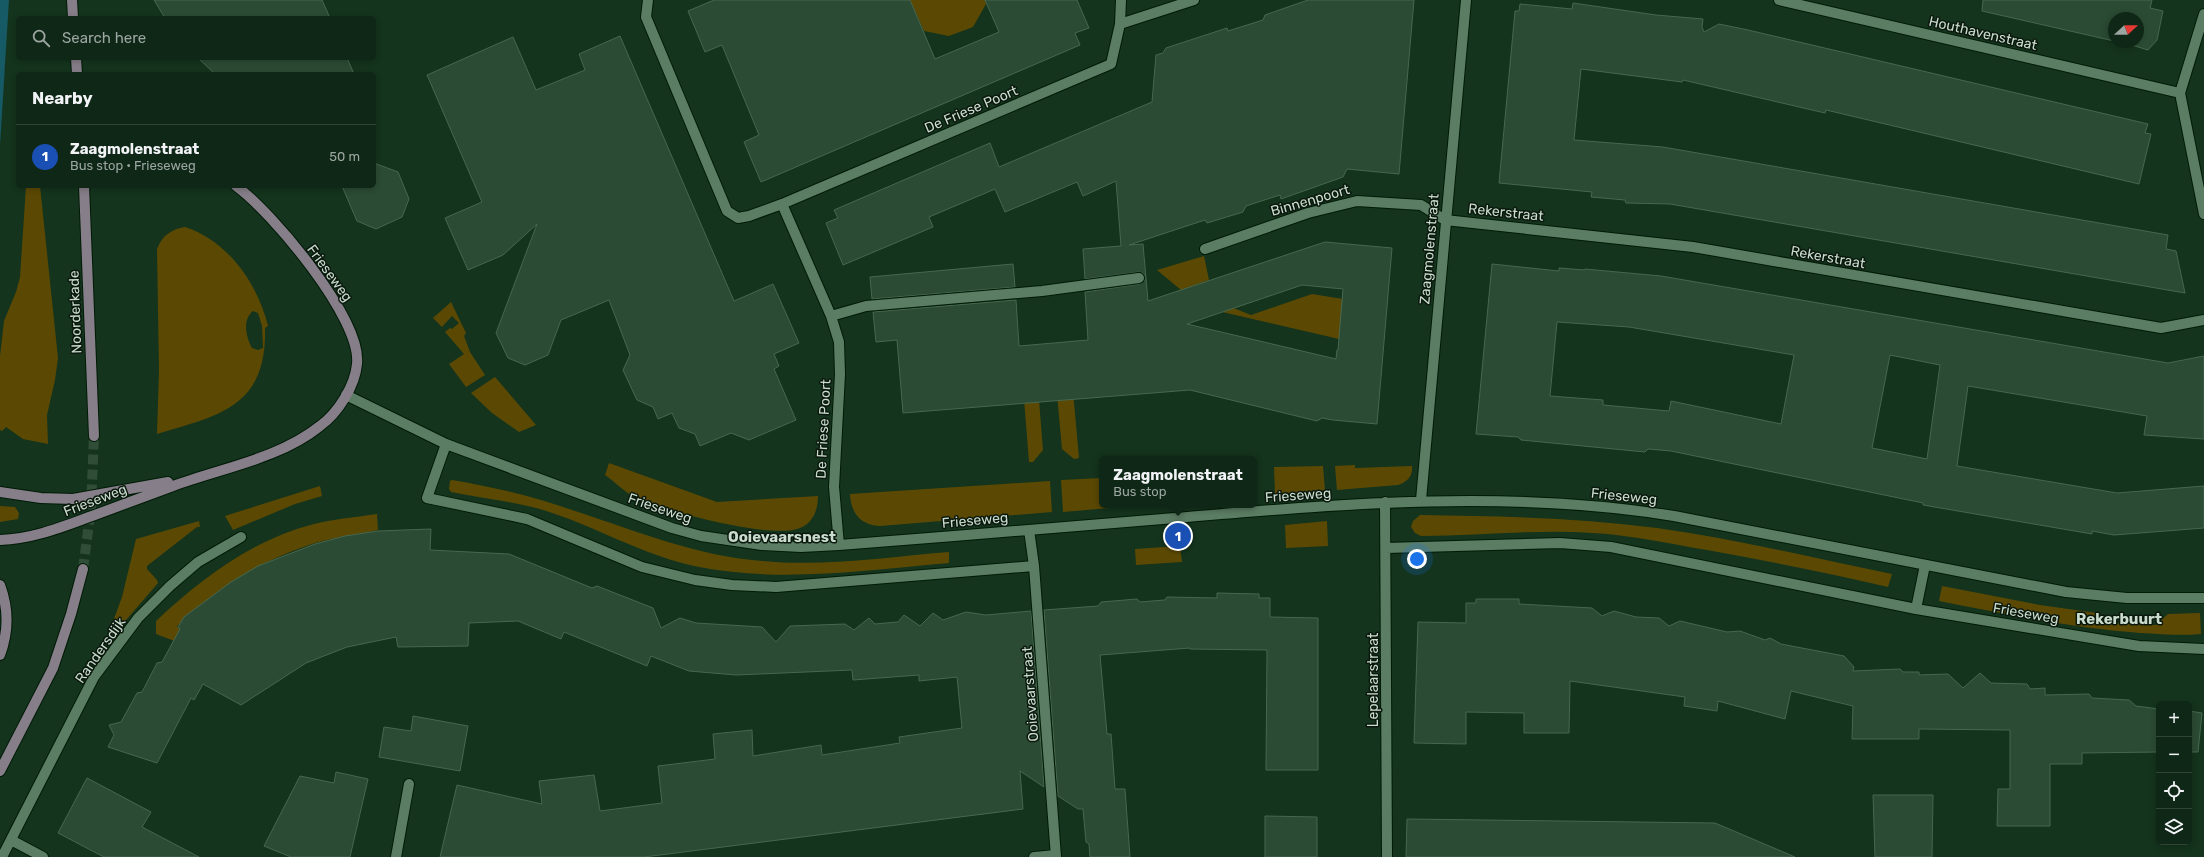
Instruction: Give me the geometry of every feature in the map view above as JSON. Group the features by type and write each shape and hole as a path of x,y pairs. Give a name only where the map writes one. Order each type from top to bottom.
{"street":[{"path":"72,0 73,16"},
{"name":"De Friese Poort","path":"648,0 646,17 727,211 738,218 749,216 782,204 1111,64 1120,24 1121,0"},
{"path":"1120,24 1194,0"},
{"name":"Zaagmolenstraat","path":"1421,500 1466,0"},
{"name":"Houthavenstraat","path":"1779,0 2180,93"},
{"path":"2204,14 2180,93 2204,214"},
{"path":"76,60 77,72"},
{"name":"Noorderkade","path":"84,188 94,436"},
{"name":"Frieseweg","path":"0,540 16,540 48,533 197,476 260,456 304,437 321,426 346,395 357,364 356,351 345,319 319,278 264,210 238,188"},
{"name":"Binnenpoort","path":"1205,249 1308,213 1357,201 1421,204 1445,220"},
{"name":"De Friese Poort","path":"782,204 831,316 839,342 840,374 834,486 839,545"},
{"name":"Rekerstraat","path":"1445,220 1693,247 2161,328 2204,320"},
{"path":"831,316 866,306 1042,291 1139,278"},
{"name":"Frieseweg","path":"346,395 446,444 575,494 672,528 701,536 762,545 801,547 839,545 1421,500 1565,504 1634,509 1758,531 2066,592 2127,598 2204,598"},
{"path":"446,444 427,498 528,519 642,567 695,580 732,585 776,587 1034,566"},
{"name":"Frieseweg","path":"0,492 41,498 73,499 197,476"},
{"name":"Lepelaarstraat","path":"1385,502 1387,857"},
{"name":"Ooievaarstraat","path":"1029,530 1034,566 1056,856"},
{"name":"Randersdijk","path":"2,857 94,677 138,618 170,586 198,562 241,536"},
{"name":"Frieseweg","path":"1386,548 1560,543 1611,547 1916,609 2139,646 2204,649"},
{"path":"1916,609 1924,565"},
{"name":"Randersdijk","path":"0,771 53,668 71,614 83,569"},
{"path":"0,585 7,609 8,626 0,655"},
{"path":"396,857 409,784"},
{"path":"11,840 43,857"},
{"path":"1034,857 1056,856"}],"shaded area":[{"path":"910,0 985,0 986,4 973,27 949,36 924,31"},
{"path":"26,188 40,188 58,358 55,380 47,415 48,444 23,439 6,427 2,431 0,430 0,356 4,321 16,292 20,277"},
{"path":"185,227 215,242 228,253 239,266 257,295 268,326 265,328 264,354 258,375 248,391 235,404 201,421 157,434 159,370 157,249 164,237 171,231","holes":["253,311 258,313 262,326 263,348 258,350 252,348 246,329 247,319"]},
{"path":"1204,256 1209,280 1181,290 1157,270"},
{"path":"1312,294 1343,299 1339,339 1218,311 1231,307 1251,315"},
{"path":"451,302 466,333 464,336 470,352 485,375 466,387 449,364 464,354 445,332 450,328 452,329 459,323 452,316 442,327 433,318"},
{"path":"1071,369 1079,458 1074,459 1062,449 1055,373"},
{"path":"1022,374 1037,375 1043,450 1033,462 1029,462"},
{"path":"495,377 536,425 519,432 492,413 471,393"},
{"path":"609,463 717,502 818,496 816,511 805,526 786,531 744,527 718,522 670,510 633,496 605,475"},
{"path":"1355,465 1355,468 1412,466 1412,473 1409,478 1398,485 1337,490 1335,466"},
{"path":"1323,466 1325,490 1275,494 1274,467"},
{"path":"1099,478 1099,508 1110,508 1063,512 1061,480"},
{"path":"452,480 499,489 530,497 667,542 714,554 762,561 808,563 855,561 949,552 949,563 855,572 793,575 730,572 699,567 658,556 580,523 540,509 451,492 449,489 450,481"},
{"path":"1050,481 1052,512 880,526 867,523 858,517 852,507 850,494"},
{"path":"320,486 322,496 295,504 233,530 225,516"},
{"path":"0,506 15,507 19,513 18,519 0,522"},
{"path":"377,514 378,530 315,543 275,558 241,576 209,598 177,626 193,648 156,634 156,621 173,605 229,562 249,550 291,531 314,524 337,519"},
{"path":"1420,515 1538,518 1657,528 1746,543 1892,574 1888,587 1753,558 1608,534 1529,532 1421,536 1415,533 1411,527 1413,521"},
{"path":"199,521 200,527 197,527 147,566 147,569 158,583 114,634 110,635 109,632 122,597 136,539"},
{"path":"1327,521 1328,546 1286,548 1285,525"},
{"path":"1180,546 1182,562 1136,565 1135,549"},
{"path":"1942,586 2040,605 2097,613 2107,623 2156,625 2168,614 2200,613 2201,634 2171,635 2115,631 2014,616 1939,601"}],"water":[{"path":"0,0 9,0 0,145"}],"building":[{"path":"154,0 322,0 329,16 164,16"},
{"path":"714,0 910,0 935,59 999,32 985,0 1077,0 1089,28 1075,33 1080,45 761,182 744,142 759,135 722,45 705,52 688,11"},
{"path":"1308,0 1414,0 1399,174 1347,169 1343,177 1281,199 1280,195 1246,206 1243,212 1207,223 1205,220 1129,245 1143,244 1148,301 1325,242 1392,248 1377,424 1322,418 1317,421 1190,390 903,413 897,340 876,342 873,312 1016,300 1019,346 1088,340 1085,292 1140,284 1145,280 1144,274 1139,272 1085,279 1083,249 1121,246 1116,181 1083,196 1077,182 1005,212 995,189 929,217 933,227 843,265 826,223 838,218 834,210 990,143 999,167 1152,102 1156,55 1163,53 1166,48 1227,28 1228,31 1263,20 1265,15","holes":["1302,285 1343,289 1336,359 1187,324"]},
{"path":"1983,0 2152,0 2150,8 2163,11 2157,40 2148,50 2142,48 2144,48 2144,12 2108,12 2108,40 1982,11"},
{"path":"1573,3 1656,15 1703,19 1702,27 1704,32 1719,24 1748,30 2148,124 2145,133 2151,134 2139,184 1826,110 1825,113 1683,80 1682,82 1581,69 1574,140 1663,147 2168,235 2166,249 2176,251 2185,293 1670,204 1626,203 1625,200 1591,197 1592,192 1499,183 1515,11 1519,11 1520,4 1572,9"},
{"path":"620,36 734,301 773,284 799,343 774,354 779,366 774,369 796,420 749,440 731,433 700,446 695,434 679,428 672,413 658,419 653,407 637,400 623,370 630,355 609,300 561,320 548,355 525,365 508,358 496,333 537,224 503,255 468,270 445,218 482,202 427,75 513,37 536,90 585,70 579,54"},
{"path":"200,60 348,60 353,72 213,72"},
{"path":"376,164 398,172 409,199 402,217 376,229 357,221 343,188 376,188"},
{"path":"1013,264 1015,287 872,299 870,277"},
{"path":"1492,264 1559,271 1559,268 1585,269 1661,276 2168,363 2204,356 2204,439 2144,435 2147,416 1968,386 1957,466 2117,493 2204,486 2204,528 2114,535 2092,531 2092,534 1923,505 1923,503 1671,451 1648,449 1645,452 1521,440 1518,437 1476,434","holes":["1557,322 1629,327 1794,355 1781,424 1671,401 1669,411 1603,405 1603,400 1550,396","1890,355 1940,365 1927,459 1872,448"]},
{"path":"431,529 430,550 509,554 592,588 597,586 653,608 661,628 680,618 696,623 762,627 776,642 790,626 845,624 854,630 869,618 875,624 898,622 904,615 920,626 933,613 943,620 966,612 986,615 1031,611 1044,787 1020,771 1023,809 644,857 440,857 457,785 542,804 539,781 594,775 600,811 662,803 658,766 715,759 713,734 752,730 753,756 821,745 822,755 900,743 899,737 962,728 957,677 919,681 919,675 853,680 852,670 736,675 689,671 651,656 647,666 564,632 561,639 518,621 469,623 468,646 398,647 396,637 347,647 306,663 241,705 203,684 194,700 191,698 157,763 108,747 114,735 109,725 121,722 137,693 142,692 157,663 162,662 180,629 178,627 184,617 231,582 258,566 315,544 345,536 378,531"},
{"path":"1217,593 1259,594 1259,598 1270,598 1270,617 1318,618 1318,770 1266,770 1267,650 1190,648 1100,655 1107,734 1111,734 1115,789 1125,789 1130,857 1090,857 1089,844 1086,842 1083,809 1078,809 1058,796 1044,610 1098,606 1101,602 1137,599 1140,602 1165,600 1167,597 1217,598"},
{"path":"1476,599 1519,599 1519,604 1592,608 1602,616 1614,611 1636,617 1659,618 1669,626 1680,621 1727,632 1740,631 1765,640 1770,638 1781,644 1844,656 1854,667 1853,671 1900,669 1903,672 1919,672 1919,675 1948,674 1963,688 1980,673 1991,683 2027,684 2030,689 2045,688 2045,695 2089,694 2092,698 2129,700 2136,706 2156,709 2156,752 2082,753 2082,764 2050,764 2050,826 1997,826 1998,789 2010,789 2010,730 1919,729 1919,739 1852,739 1853,706 1791,691 1785,719 1718,701 1717,711 1684,706 1685,697 1570,681 1569,733 1524,733 1524,713 1466,712 1466,744 1414,743 1418,622 1466,623 1466,603 1476,603"},
{"path":"2192,711 2202,713 2198,752 2192,752"},
{"path":"413,716 468,726 460,771 379,757 384,727 411,731"},
{"path":"336,772 368,779 350,857 291,857 264,846 300,776 334,783"},
{"path":"87,778 151,812 142,827 199,857 104,857 58,833"},
{"path":"1873,795 1933,795 1932,857 1875,857"},
{"path":"1265,816 1317,817 1317,857 1265,857"},
{"path":"1407,819 1715,823 1795,857 1406,857"}],"tunnel":[{"path":"83,569 91,508 94,436"}],"place":[{"name":"Zaagmolenstraat","path":"1178,536"}],"district":[{"name":"Ooievaarsnest","path":"782,537"},
{"name":"Rekerbuurt","path":"2119,619"}]}
